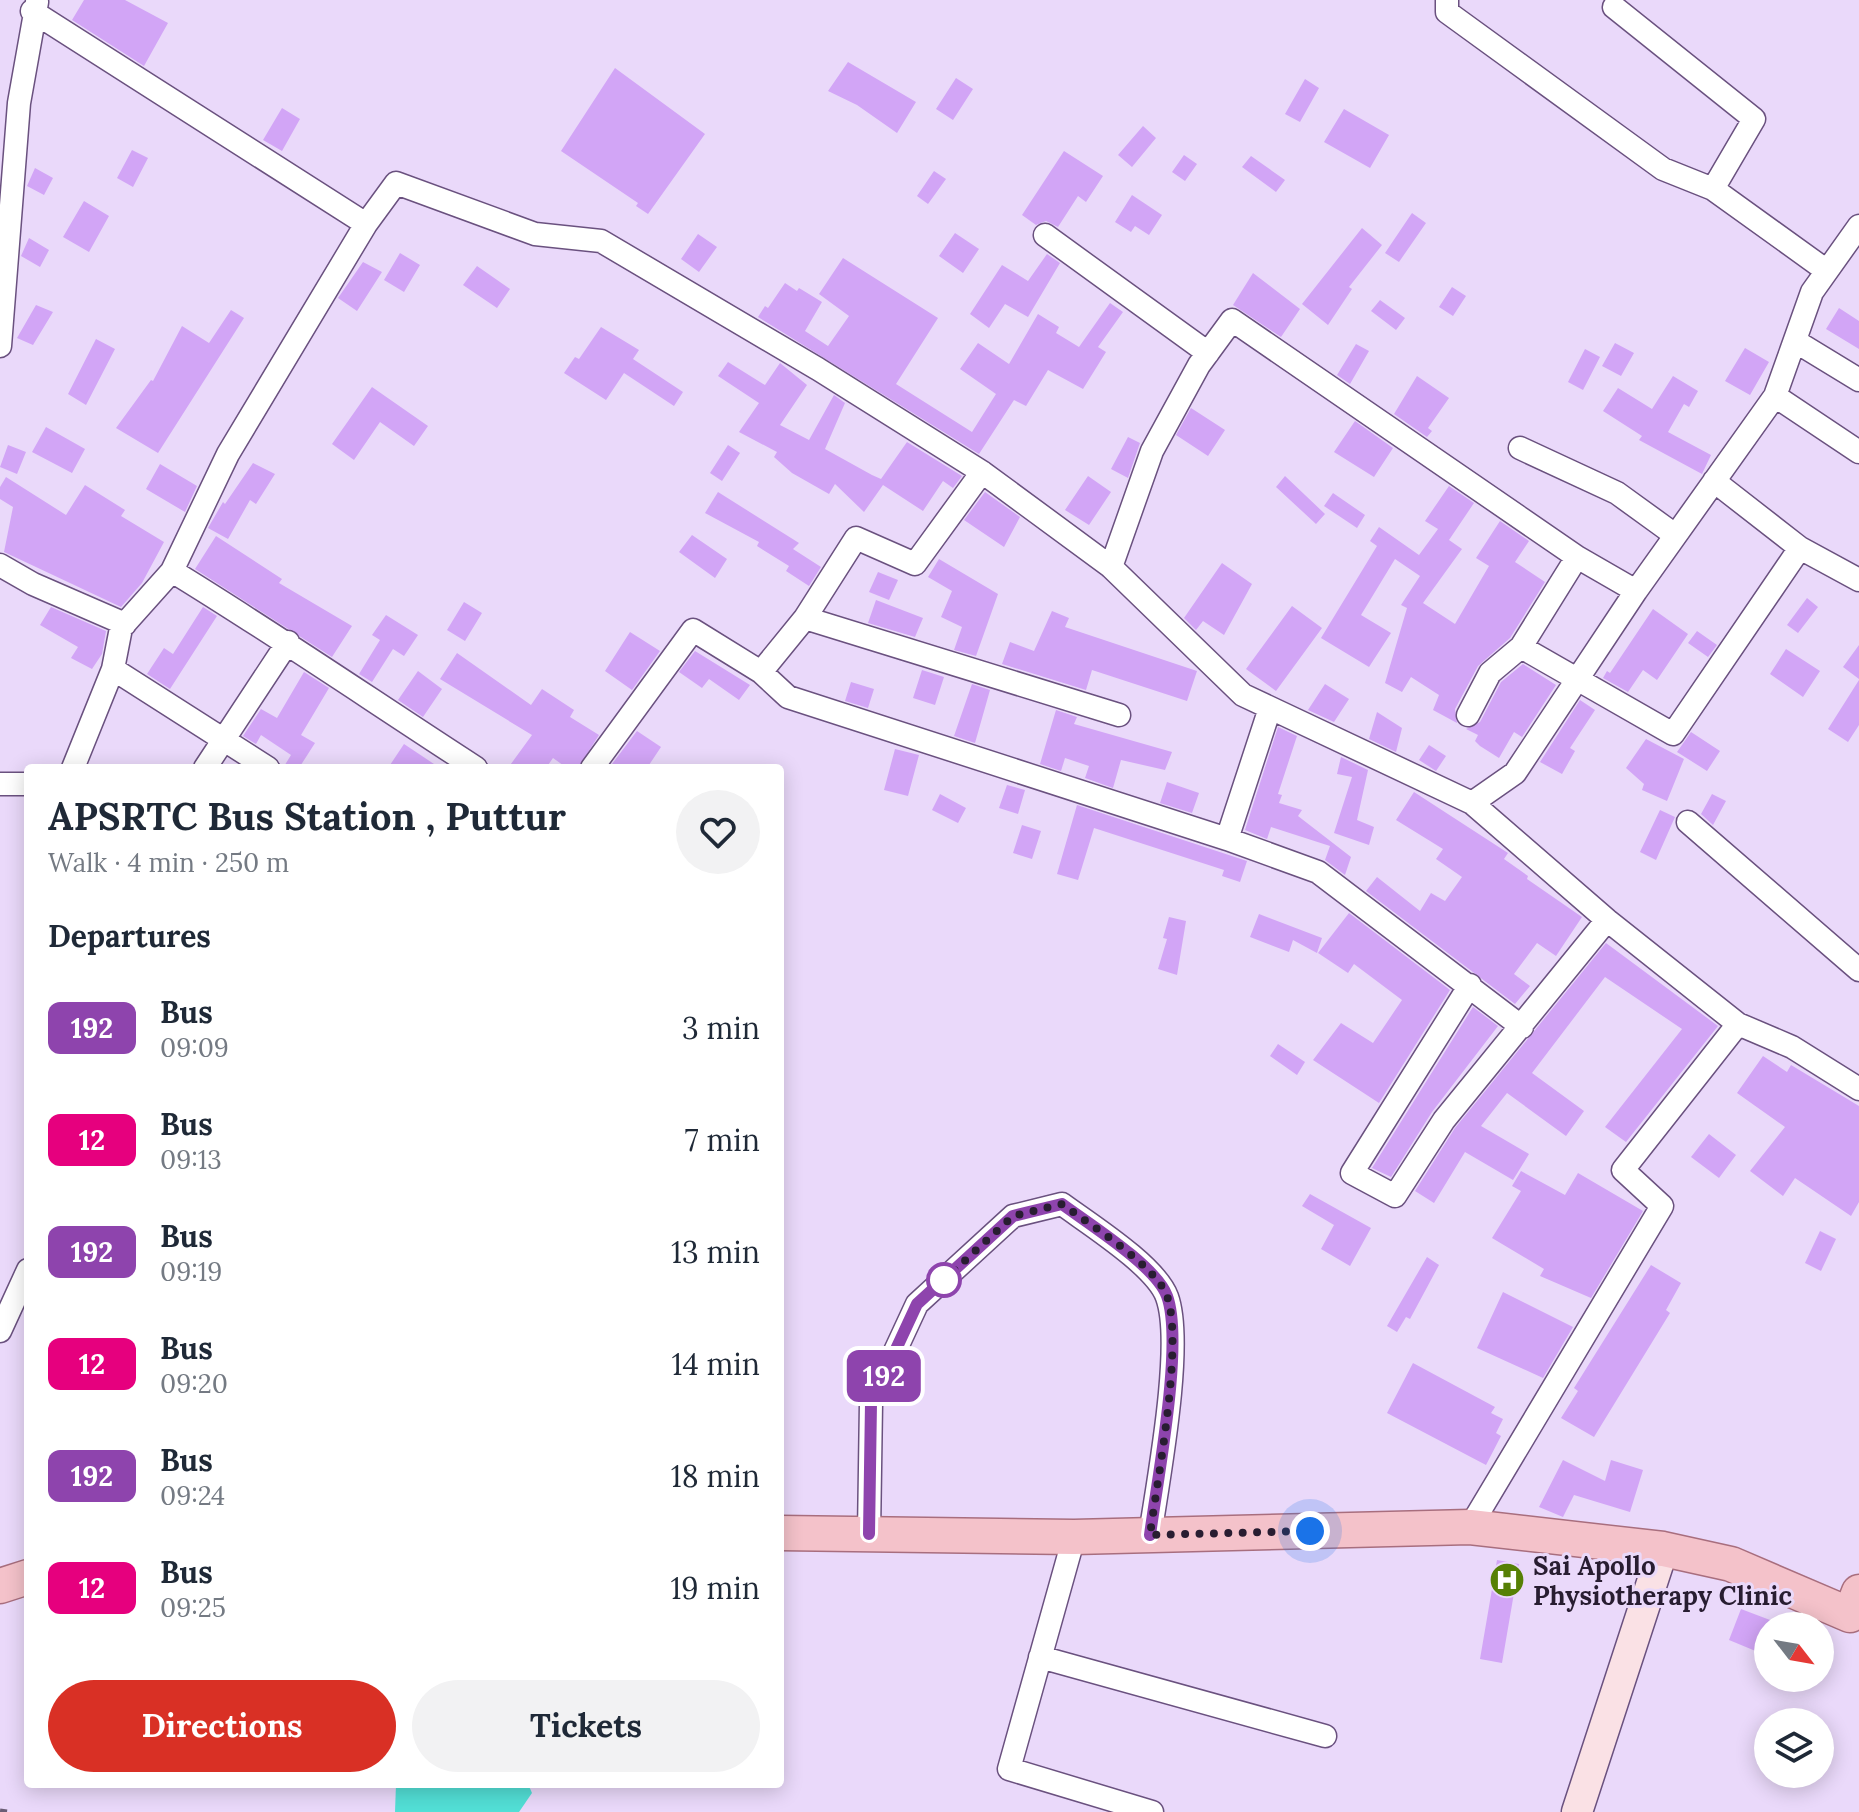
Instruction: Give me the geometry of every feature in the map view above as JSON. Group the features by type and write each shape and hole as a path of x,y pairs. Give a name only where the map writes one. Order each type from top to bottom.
{"main road":[{"path":"784,1533 1074,1537 1470,1527 1663,1549 1731,1564 1856,1609"},
{"path":"1577,1812 1663,1549"},
{"path":"0,1570 24,1563"},
{"path":"0,1586 24,1578"}],"street":[{"path":"1447,0 1447,12 1663,169 1713,189 1827,271"},
{"path":"0,346 19,103 35,6 366,224"},
{"path":"1614,7 1754,119 1713,189"},
{"path":"75,764 113,669 125,624 172,571 228,454 366,224 396,183 535,234 601,241 818,369 982,472 1111,567 1243,695 1472,803 1607,920 1738,1024 1792,1047 1859,1089"},
{"path":"1472,803 1515,773 1636,591 1775,396 1812,292 1859,226"},
{"path":"1045,235 1208,353"},
{"path":"1111,567 1152,451 1208,353 1232,320 1577,557 1636,591"},
{"path":"1795,341 1859,380"},
{"path":"1775,396 1859,452"},
{"path":"1520,448 1617,493 1675,535"},
{"path":"761,672 805,618 856,538 915,564 982,472"},
{"path":"1714,481 1800,548 1859,580"},
{"path":"1521,647 1673,734 1800,548"},
{"path":"1468,715 1490,673 1521,647 1577,557"},
{"path":"0,565 33,584 125,624"},
{"path":"172,571 288,642 316,665 470,764"},
{"path":"805,618 1119,715"},
{"path":"595,764 693,630 761,672 788,697 1227,839 1318,872 1522,1027"},
{"path":"208,764 288,642"},
{"path":"113,669 262,764"},
{"path":"1227,839 1270,708"},
{"path":"0,784 24,784"},
{"path":"1688,822 1859,970"},
{"path":"1470,985 1352,1173 1395,1196 1444,1120 1607,920"},
{"path":"1470,1527 1662,1206 1623,1170 1738,1024"},
{"path":"869,1534 871,1403 917,1304 1013,1216 1062,1204 1141,1263 1167,1296 1171,1336 1169,1398 1150,1535"},
{"path":"0,1331 24,1279"},
{"path":"1074,1537 1009,1769 1152,1812"},
{"path":"1040,1657 1325,1736"}],"shaded area":[{"path":"396,1788 530,1788 532,1793 519,1812 395,1812"}],"building":[{"path":"84,0 125,0 168,23 144,66 72,20"},
{"path":"848,62 916,102 897,133 857,105 828,91"},
{"path":"615,68 705,134 648,214 636,206 638,203 561,151"},
{"path":"956,78 973,89 953,120 936,109"},
{"path":"1305,79 1319,88 1300,122 1285,114"},
{"path":"282,108 300,119 282,151 263,140"},
{"path":"1344,109 1389,135 1370,168 1324,142"},
{"path":"1143,126 1156,138 1132,167 1118,155"},
{"path":"132,150 148,158 133,187 117,178"},
{"path":"1064,151 1103,176 1086,202 1078,196 1058,227 1046,221 1036,225 1022,215"},
{"path":"1184,155 1197,164 1185,181 1172,172"},
{"path":"1251,156 1285,180 1276,192 1242,167"},
{"path":"35,168 53,178 44,195 27,186"},
{"path":"934,171 946,179 928,204 917,196"},
{"path":"1132,195 1162,215 1149,235 1135,226 1131,232 1115,222"},
{"path":"84,201 109,216 89,252 63,237"},
{"path":"1412,213 1426,223 1399,262 1385,253"},
{"path":"1362,228 1382,245 1349,287 1352,289 1328,325 1302,304"},
{"path":"955,233 979,249 963,273 939,256"},
{"path":"698,234 717,247 699,272 681,259"},
{"path":"29,238 49,250 40,267 21,256"},
{"path":"400,253 420,265 404,292 384,280"},
{"path":"1047,254 1060,263 1028,317 1005,304 989,328 970,314 1002,265 1028,281"},
{"path":"843,258 938,318 896,384 972,432 996,394 960,369 978,343 1009,364 1038,314 1059,327 1056,333 1079,347 1110,303 1123,312 1098,347 1106,352 1083,389 1048,370 1026,406 1014,400 979,454 758,317 785,283 797,291 799,288 822,302 805,331 828,346 849,316 819,294"},
{"path":"363,262 382,272 357,311 338,298"},
{"path":"477,266 510,289 497,308 463,285"},
{"path":"1253,273 1300,309 1281,337 1233,305"},
{"path":"1452,287 1466,296 1453,316 1439,307"},
{"path":"1380,300 1405,318 1396,330 1371,311"},
{"path":"36,305 53,312 33,345 17,338"},
{"path":"1839,308 1859,321 1859,349 1826,329"},
{"path":"231,310 244,318 158,453 116,428 153,381 182,326 209,343"},
{"path":"601,327 639,350 633,359 683,392 674,406 624,373 606,400 564,373 575,357 579,359"},
{"path":"96,339 115,349 86,405 68,394"},
{"path":"1615,343 1634,353 1621,376 1602,366"},
{"path":"1356,344 1369,351 1350,384 1337,375"},
{"path":"1745,348 1769,362 1750,395 1725,381"},
{"path":"1585,349 1600,357 1583,390 1568,382"},
{"path":"728,362 765,385 780,363 807,385 780,425 809,440 834,395 845,403 825,449 872,475 881,479 907,442 962,476 953,488 943,481 923,511 883,485 864,512 835,484 829,494 792,473 774,457 777,452 739,432 759,403 718,376"},
{"path":"1417,376 1449,398 1428,428 1432,431 1427,437 1394,414"},
{"path":"1673,376 1698,391 1689,407 1684,404 1668,432 1711,455 1702,474 1639,440 1642,436 1603,411 1618,388 1652,409"},
{"path":"372,387 428,426 414,446 380,422 354,460 332,444"},
{"path":"1191,408 1225,430 1208,456 1176,435"},
{"path":"1355,421 1393,448 1374,477 1334,452"},
{"path":"46,427 85,449 72,473 32,452"},
{"path":"1128,437 1140,443 1128,478 1111,469"},
{"path":"8,445 26,452 17,474 0,467"},
{"path":"728,445 740,453 722,481 710,473"},
{"path":"253,463 275,474 256,504 250,500 228,539 208,528 223,502 225,504"},
{"path":"160,464 197,486 185,512 146,489"},
{"path":"1088,476 1111,492 1089,525 1065,510"},
{"path":"1285,476 1325,514 1316,524 1276,487"},
{"path":"6,477 66,515 85,485 125,510 121,516 164,542 142,583 121,607 4,552 13,507 0,499 0,487"},
{"path":"1449,486 1474,503 1449,540 1462,549 1423,603 1455,624 1489,566 1476,558 1500,521 1529,541 1515,562 1545,582 1510,638 1478,666 1455,709 1457,723 1433,710 1439,695 1411,677 1402,692 1385,683 1407,608 1401,605 1420,576 1395,559 1361,615 1391,633 1369,667 1321,638 1377,546 1370,541 1379,527 1419,555 1438,529 1425,521"},
{"path":"718,492 799,543 793,549 821,567 809,586 786,571 789,566 757,546 759,542 705,513"},
{"path":"985,492 1020,517 1004,547 964,520"},
{"path":"1333,493 1365,515 1357,528 1324,506"},
{"path":"692,535 727,559 715,578 679,552"},
{"path":"216,536 282,579 279,583 352,626 332,657 195,569"},
{"path":"939,559 998,594 976,656 954,650 962,627 941,617 952,591 928,577"},
{"path":"1222,563 1252,584 1224,635 1203,621 1196,630 1184,618"},
{"path":"878,572 898,580 889,600 869,592"},
{"path":"1807,598 1818,607 1798,633 1787,625"},
{"path":"876,600 923,618 915,637 868,623"},
{"path":"464,602 482,613 465,641 447,630"},
{"path":"1292,606 1322,628 1276,691 1246,669"},
{"path":"51,607 106,631 102,654 92,669 71,658 78,647 40,625"},
{"path":"203,607 217,616 170,689 147,674 164,648 173,654"},
{"path":"1653,609 1688,634 1657,680 1643,670 1628,692 1603,678 1607,671 1610,673"},
{"path":"1052,611 1069,618 1065,627 1197,671 1187,701 1092,670 1086,690 1002,664 1010,642 1034,651"},
{"path":"386,615 418,635 404,656 393,649 372,682 359,674 380,640 372,635"},
{"path":"1697,631 1717,645 1708,657 1688,643"},
{"path":"630,632 660,651 632,690 605,671"},
{"path":"1859,645 1859,679 1843,667"},
{"path":"1786,649 1820,671 1803,697 1770,674"},
{"path":"695,651 750,685 739,700 709,679 702,688 679,672"},
{"path":"457,653 531,705 542,689 574,710 570,717 599,735 581,764 561,764 553,758 549,764 511,764 532,735 440,679"},
{"path":"1523,664 1556,685 1522,737 1514,732 1499,758 1480,746 1475,741 1478,735 1466,729 1480,722 1501,682"},
{"path":"922,670 944,677 935,705 913,698"},
{"path":"418,671 442,689 423,717 398,700"},
{"path":"304,672 329,688 301,735 315,743 302,764 285,764 291,755 261,735 256,744 243,736 261,709 277,718"},
{"path":"1859,680 1859,725 1848,742 1828,729"},
{"path":"851,682 874,689 868,708 845,701"},
{"path":"972,684 990,690 975,743 954,736"},
{"path":"1325,684 1349,699 1334,722 1308,710"},
{"path":"1580,700 1595,710 1570,748 1575,751 1562,774 1540,762"},
{"path":"1056,710 1077,717 1074,724 1172,752 1165,770 1121,760 1113,788 1085,778 1089,766 1065,758 1061,771 1040,764"},
{"path":"1377,712 1402,728 1396,752 1369,739"},
{"path":"1278,727 1297,736 1278,794 1282,795 1279,803 1302,810 1298,816 1351,857 1345,875 1325,860 1330,846 1271,827 1267,839 1245,830"},
{"path":"637,731 661,747 650,764 612,764"},
{"path":"1691,732 1720,751 1707,771 1677,752"},
{"path":"1646,739 1684,759 1667,801 1642,790 1644,784 1626,768"},
{"path":"404,744 434,764 391,764"},
{"path":"1429,745 1446,756 1436,771 1419,760"},
{"path":"895,749 919,755 908,796 884,790"},
{"path":"1341,757 1368,770 1357,820 1374,827 1369,845 1334,833 1352,777 1337,774"},
{"path":"1167,782 1199,793 1192,813 1160,803"},
{"path":"1007,785 1025,790 1018,814 999,808"},
{"path":"1414,792 1508,853 1504,859 1528,876 1527,879 1582,917 1556,956 1537,943 1514,974 1530,986 1515,1004 1366,891 1377,877 1420,911 1431,893 1445,901 1462,877 1436,859 1443,849 1396,820"},
{"path":"940,794 966,808 958,823 932,810"},
{"path":"1712,794 1726,801 1713,825 1701,814"},
{"path":"1077,805 1247,861 1240,882 1222,876 1224,870 1094,828 1078,880 1057,874"},
{"path":"1660,810 1675,817 1656,860 1640,852"},
{"path":"1022,825 1041,831 1032,859 1013,853"},
{"path":"1349,913 1450,990 1379,1103 1313,1060 1341,1023 1373,1043 1402,1000 1354,964 1348,973 1318,953"},
{"path":"1259,914 1322,938 1317,953 1293,940 1289,952 1250,937"},
{"path":"1169,917 1186,921 1177,975 1158,969 1167,939 1163,938"},
{"path":"1606,943 1718,1026 1626,1142 1605,1127 1682,1029 1605,977 1532,1073 1584,1111 1566,1136 1507,1093 1481,1126 1529,1154 1513,1180 1465,1152 1434,1203 1415,1191 1455,1128"},
{"path":"1473,1007 1498,1026 1432,1112 1391,1177 1372,1168"},
{"path":"1278,1044 1305,1062 1297,1075 1270,1056"},
{"path":"1763,1056 1787,1072 1791,1065 1859,1106 1859,1202 1851,1216 1795,1178 1783,1196 1750,1171 1785,1127 1737,1093"},
{"path":"1709,1134 1736,1155 1719,1178 1691,1157"},
{"path":"1521,1171 1565,1195 1578,1173 1643,1211 1591,1298 1540,1276 1544,1269 1492,1238 1521,1191 1512,1186"},
{"path":"1310,1194 1371,1228 1350,1266 1321,1249 1334,1225 1302,1206"},
{"path":"1820,1231 1836,1239 1821,1271 1805,1263"},
{"path":"1427,1257 1439,1265 1410,1319 1406,1317 1397,1332 1387,1326"},
{"path":"1651,1265 1681,1283 1666,1310 1670,1313 1594,1437 1561,1418 1578,1391 1574,1388"},
{"path":"1503,1292 1573,1327 1543,1378 1477,1348"},
{"path":"1413,1363 1495,1407 1491,1413 1503,1419 1496,1433 1501,1436 1486,1465 1387,1413"},
{"path":"1563,1460 1605,1481 1611,1460 1643,1470 1630,1512 1574,1495 1563,1517 1539,1507"},
{"path":"1497,1560 1519,1564 1502,1663 1480,1659"},
{"path":"1741,1609 1754,1614 1754,1650 1729,1640"}],"railway":[{"path":"0,1811 7,1812"}],"bus line":[{"name":"192","path":"869,1534 871,1403 917,1304 1013,1216 1062,1204 1141,1263 1167,1296 1171,1336 1169,1398 1150,1535"}],"place":[{"name":"Sai Apollo Physiotherapy Clinic","path":"1507,1580"}],"route":[{"path":"944,1280 1013,1216 1062,1204 1141,1263 1167,1296 1171,1336 1169,1398 1150,1535 1310,1531"}]}
